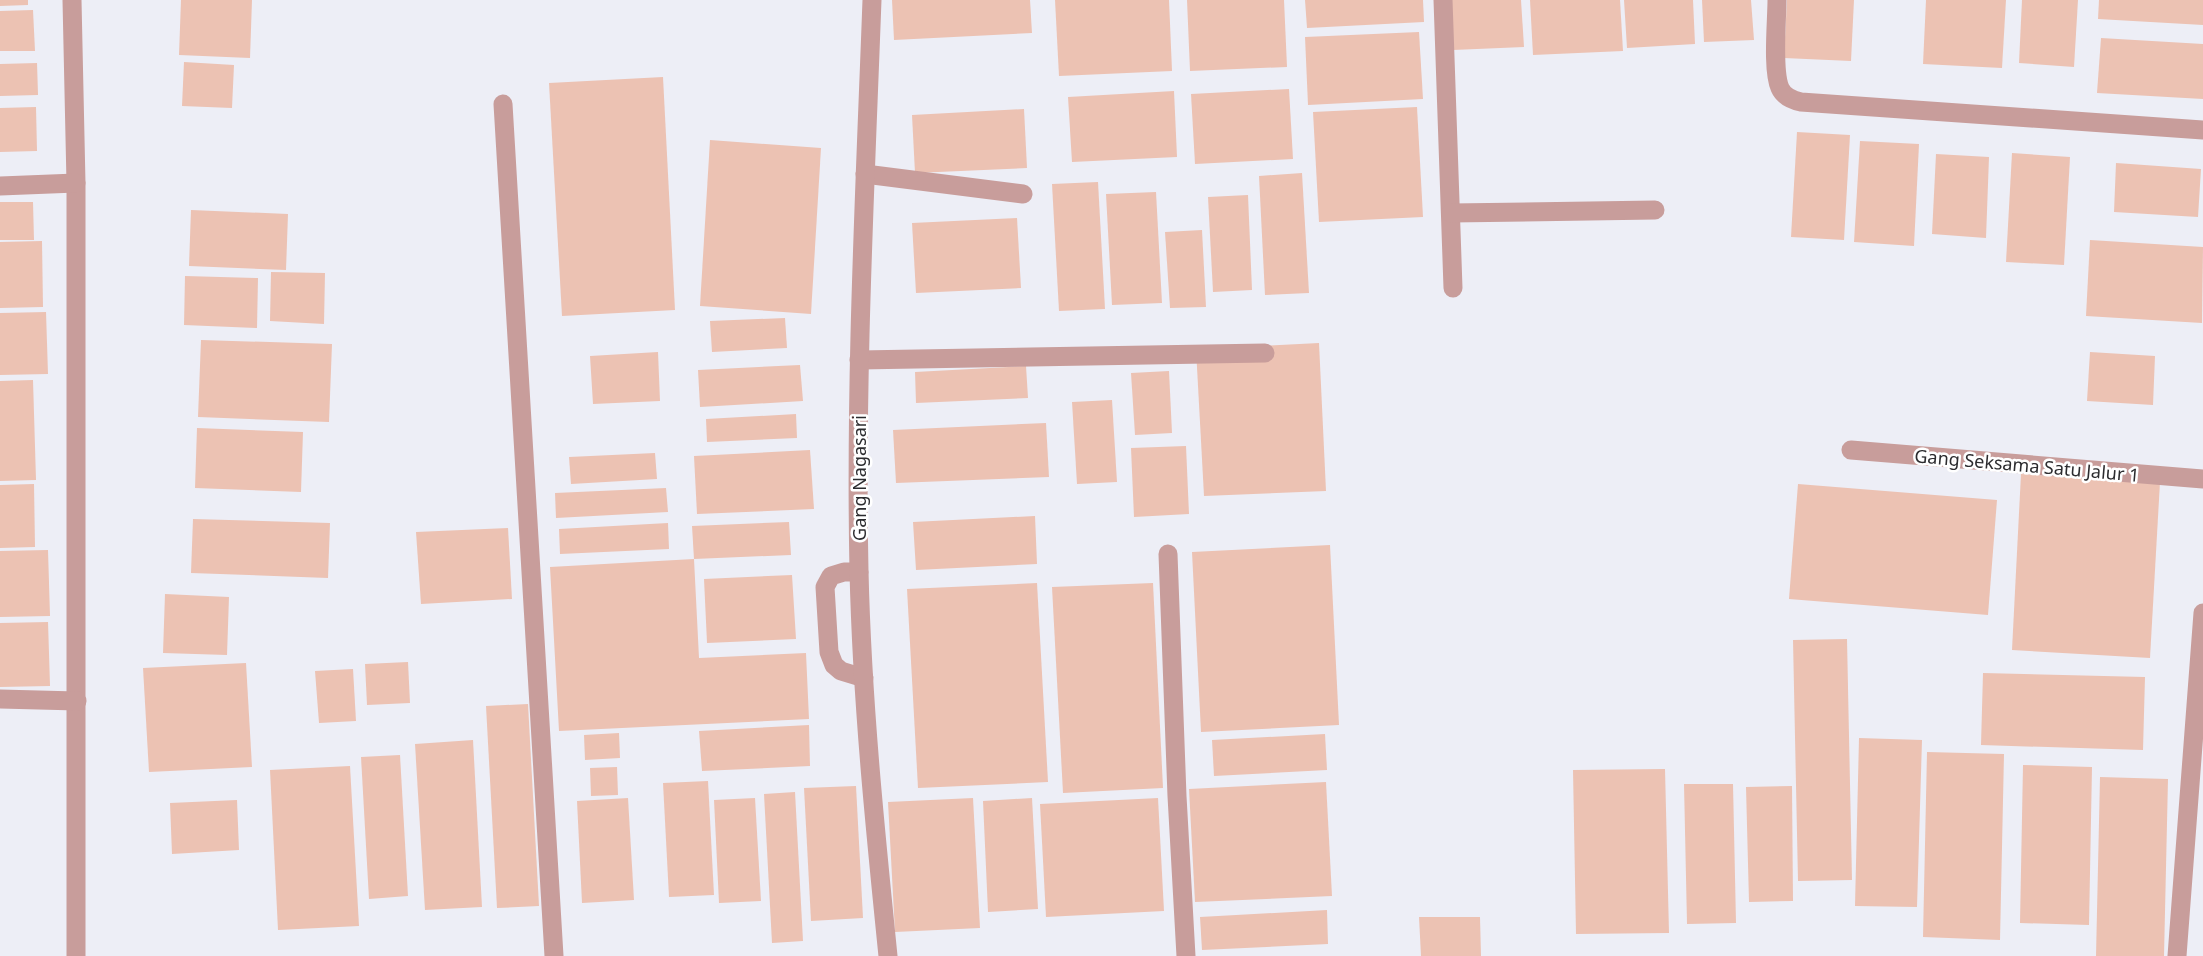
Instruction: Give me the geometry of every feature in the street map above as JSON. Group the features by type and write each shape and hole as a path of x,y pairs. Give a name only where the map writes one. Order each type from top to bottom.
{"street":[{"path":"72,0 76,183 76,956"},
{"name":"Gang Nagasari","path":"872,0 859,360 859,572 871,786 888,956"},
{"path":"1443,0 1453,288"},
{"path":"1777,0 1777,76 1780,89 1789,99 2203,130"},
{"path":"503,104 554,956"},
{"path":"865,174 1023,194"},
{"path":"0,186 76,183"},
{"path":"1451,213 1655,210"},
{"path":"859,360 1265,354"},
{"name":"Gang Seksama Satu Jalur 1","path":"1851,450 2203,479"},
{"path":"1168,554 1186,956"},
{"path":"859,572 844,572 831,576 825,587 829,652 834,665 841,671 864,678"},
{"path":"2177,956 2203,613"},
{"path":"0,699 77,701"}],"building":[{"path":"0,0 28,0 28,5 0,6"},
{"path":"181,0 252,0 250,58 179,55"},
{"path":"892,0 1030,0 1032,33 894,40"},
{"path":"1055,0 1169,0 1172,71 1059,76"},
{"path":"1187,0 1284,0 1287,67 1190,71"},
{"path":"1305,0 1423,0 1424,22 1307,28"},
{"path":"1451,0 1521,0 1524,47 1453,50"},
{"path":"1530,0 1620,0 1623,51 1533,55"},
{"path":"1624,0 1693,0 1695,44 1627,48"},
{"path":"1702,0 1751,0 1754,40 1704,42"},
{"path":"1787,0 1854,0 1851,61 1784,58"},
{"path":"1926,0 2006,0 2002,68 1923,64"},
{"path":"2022,0 2078,0 2074,67 2019,63"},
{"path":"2099,0 2203,0 2203,25 2098,19"},
{"path":"33,10 35,51 0,51 0,11"},
{"path":"1419,32 1423,99 1308,105 1305,37"},
{"path":"2101,38 2203,44 2203,99 2097,93"},
{"path":"184,62 234,65 232,108 182,106"},
{"path":"37,63 38,95 0,96 0,64"},
{"path":"663,77 675,310 562,316 549,83"},
{"path":"1289,89 1293,159 1195,164 1191,94"},
{"path":"1174,91 1177,157 1072,162 1068,97"},
{"path":"36,107 37,151 0,152 0,108"},
{"path":"1417,107 1423,217 1319,222 1313,112"},
{"path":"1024,109 1027,168 915,173 912,115"},
{"path":"1797,132 1850,135 1844,240 1791,237"},
{"path":"710,140 821,148 811,314 700,306"},
{"path":"1860,141 1919,144 1914,246 1854,242"},
{"path":"2012,153 2070,157 2064,265 2006,262"},
{"path":"1936,154 1989,157 1986,238 1932,234"},
{"path":"2116,163 2201,169 2198,217 2114,212"},
{"path":"1302,173 1309,293 1265,295 1259,176"},
{"path":"1098,182 1105,309 1059,311 1052,184"},
{"path":"1156,192 1162,303 1112,305 1106,194"},
{"path":"1248,195 1252,290 1213,292 1208,197"},
{"path":"0,202 33,202 34,240 0,240"},
{"path":"191,210 288,214 286,270 189,266"},
{"path":"1017,218 1021,288 916,293 912,223"},
{"path":"1202,230 1206,307 1170,308 1165,232"},
{"path":"2090,240 2203,247 2202,323 2086,316"},
{"path":"42,241 43,307 0,308 0,242"},
{"path":"271,272 325,273 324,324 270,321"},
{"path":"185,276 258,278 257,328 184,325"},
{"path":"46,312 48,374 0,375 0,313"},
{"path":"785,318 787,348 712,352 710,321"},
{"path":"201,340 332,344 329,422 198,417"},
{"path":"1319,343 1326,491 1204,496 1196,349"},
{"path":"658,352 660,401 593,404 590,356"},
{"path":"2090,352 2155,356 2153,405 2087,401"},
{"path":"800,365 803,401 700,407 698,370"},
{"path":"1026,366 1028,398 916,403 915,372"},
{"path":"1169,371 1172,433 1135,435 1131,373"},
{"path":"33,380 36,480 0,481 0,381"},
{"path":"1112,400 1117,482 1077,484 1072,402"},
{"path":"796,414 797,438 707,442 706,419"},
{"path":"1046,423 1049,477 896,483 893,430"},
{"path":"197,428 303,432 301,492 195,488"},
{"path":"1186,446 1189,514 1134,517 1131,448"},
{"path":"810,450 814,509 697,514 694,456"},
{"path":"655,453 657,479 571,484 569,457"},
{"path":"2021,474 2160,482 2150,658 2012,650"},
{"path":"34,484 35,547 0,548 0,485"},
{"path":"1798,484 1997,500 1988,615 1789,599"},
{"path":"666,488 668,512 556,518 555,493"},
{"path":"1035,516 1037,564 916,570 913,522"},
{"path":"193,519 330,523 328,578 191,573"},
{"path":"789,522 791,555 694,559 692,526"},
{"path":"668,523 669,549 560,554 559,529"},
{"path":"508,528 512,599 421,604 416,532"},
{"path":"1330,545 1339,725 1201,732 1192,552"},
{"path":"48,550 50,616 0,617 0,551"},
{"path":"694,559 699,658 806,653 809,719 559,731 550,567"},
{"path":"792,575 796,639 707,643 704,579"},
{"path":"1037,583 1048,782 918,788 907,589"},
{"path":"1153,583 1163,788 1063,793 1052,587"},
{"path":"165,594 229,597 227,655 163,653"},
{"path":"48,622 50,686 0,687 0,623"},
{"path":"1847,639 1852,880 1798,881 1793,640"},
{"path":"408,662 410,703 367,705 365,664"},
{"path":"246,663 252,767 149,772 143,668"},
{"path":"353,669 356,721 319,723 315,671"},
{"path":"1983,673 2145,677 2143,750 1981,745"},
{"path":"528,704 539,906 497,908 486,706"},
{"path":"809,725 810,766 702,771 699,731"},
{"path":"619,733 620,758 585,760 584,735"},
{"path":"1325,734 1327,770 1214,776 1212,740"},
{"path":"1859,738 1922,740 1917,907 1855,906"},
{"path":"473,740 482,907 425,910 415,744"},
{"path":"1927,752 2004,754 2000,940 1923,937"},
{"path":"400,755 408,896 369,899 361,757"},
{"path":"2023,765 2092,767 2089,925 2020,923"},
{"path":"350,766 359,926 278,930 270,770"},
{"path":"617,767 618,795 591,796 590,768"},
{"path":"1665,769 1669,933 1576,934 1573,770"},
{"path":"2100,777 2168,779 2164,956 2096,956"},
{"path":"708,781 714,895 669,897 663,783"},
{"path":"1326,782 1332,896 1195,902 1189,789"},
{"path":"1684,784 1733,784 1736,923 1687,924"},
{"path":"856,786 863,918 811,921 804,788"},
{"path":"1792,786 1793,901 1749,902 1746,787"},
{"path":"795,792 803,941 772,943 764,794"},
{"path":"628,798 634,900 582,903 577,801"},
{"path":"755,798 761,901 719,903 714,800"},
{"path":"973,798 980,928 895,932 888,802"},
{"path":"1032,798 1038,909 988,912 983,801"},
{"path":"1158,798 1164,911 1046,917 1040,804"},
{"path":"237,800 239,850 172,854 170,803"},
{"path":"1327,910 1328,944 1202,950 1200,917"},
{"path":"1419,917 1480,917 1481,956 1421,956"}]}
